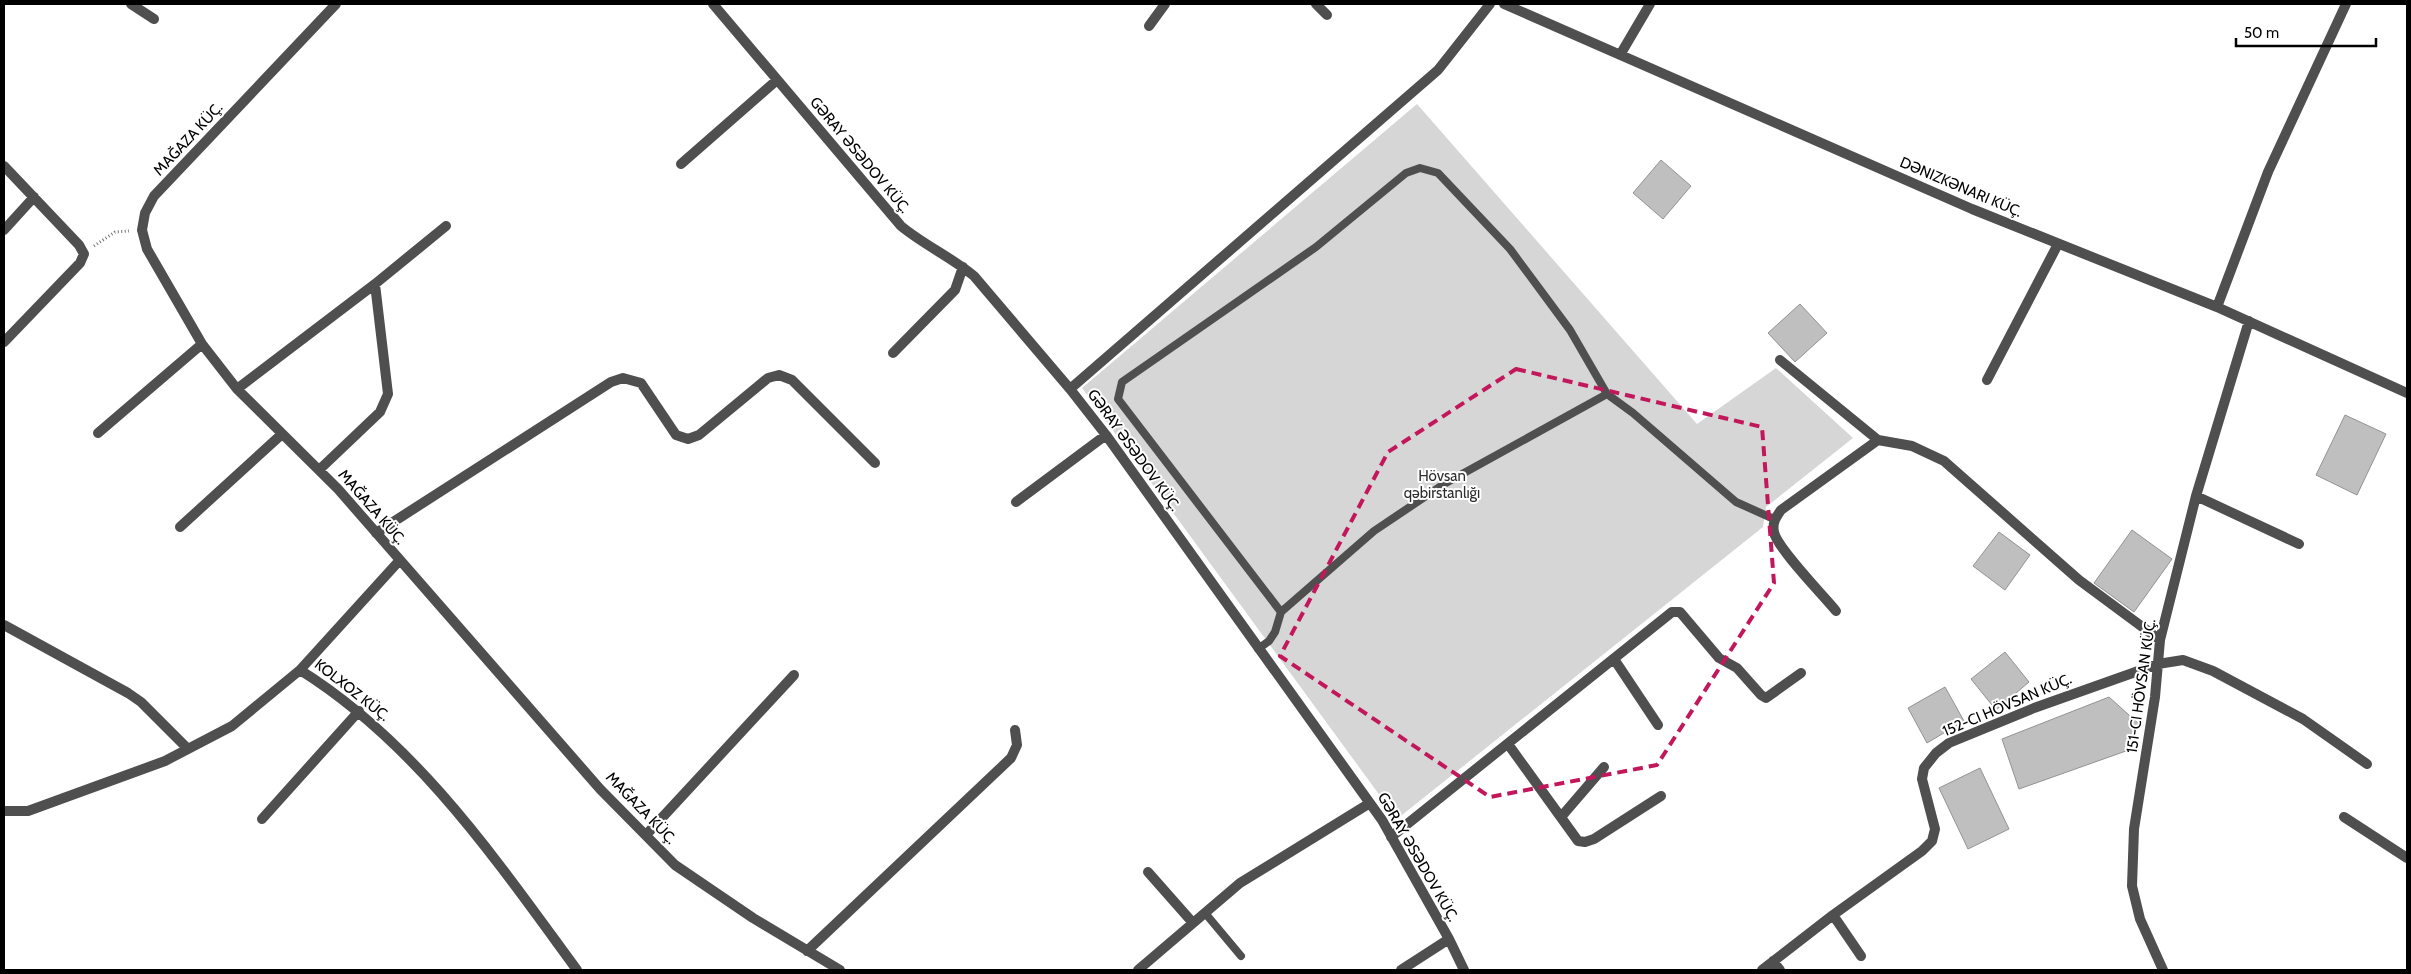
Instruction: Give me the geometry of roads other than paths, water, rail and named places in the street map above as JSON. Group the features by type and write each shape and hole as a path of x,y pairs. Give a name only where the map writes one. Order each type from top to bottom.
{"street":[{"path":"131,4 154,20"},
{"name":"MAĞAZA KÜÇ.","path":"336,4 154,196 145,213 142,230 147,249 202,344 237,389 319,470 376,532 399,561 600,789 675,865 753,918 840,970"},
{"name":"GƏRAY ƏSƏDOV KÜÇ.","path":"712,4 901,226 920,242 963,267 980,282 1070,388 1106,435 1370,803 1449,939 1464,970"},
{"path":"1148,26 1165,4"},
{"path":"1316,4 1328,15"},
{"path":"1070,388 1438,70 1490,4"},
{"path":"1504,4 1972,210 2217,307 2407,393"},
{"path":"1620,55 1650,4"},
{"path":"2217,307 2268,172 2346,4"},
{"path":"681,164 777,80"},
{"path":"4,166 79,245 84,254 80,263 4,342"},
{"path":"4,230 34,197"},
{"path":"237,389 375,284 446,226"},
{"path":"1987,380 2058,244"},
{"path":"893,353 955,290 963,267"},
{"path":"319,470 380,412 388,394 375,284"},
{"name":"151-CI HÖVSAN KÜÇ.","path":"2163,970 2140,919 2132,886 2134,829 2156,697 2160,640 2196,496 2249,321"},
{"path":"98,434 202,344"},
{"path":"1780,360 1878,440 1912,446 1944,461 2079,580 2160,640"},
{"path":"376,532 611,382 623,378 641,383 676,435 688,439 699,435 768,378 779,375 792,380 875,463"},
{"path":"180,527 282,434"},
{"path":"1016,502 1106,435"},
{"path":"1836,611 1782,546 1774,533 1774,520 1781,510 1878,440"},
{"path":"2196,496 2299,544"},
{"path":"300,670 399,561"},
{"path":"1391,837 1672,612 1680,612 1719,658 1737,668 1761,695 1766,698 1801,673"},
{"path":"4,625 128,692 188,749"},
{"path":"1614,659 1658,725"},
{"name":"152-CI HÖVSAN KÜÇ.","path":"1762,970 1833,915 1922,852 1932,841 1934,829 1922,779 1924,768 1936,752 1950,743 2034,708 2158,664 2183,660 2213,671 2303,719 2367,764"},
{"name":"KOLXOZ KÜÇ.","path":"4,811 28,811 165,761 232,726 300,670 359,711 396,745 487,847 577,970"},
{"path":"646,835 794,675"},
{"path":"262,818 359,711"},
{"path":"807,951 1011,758 1017,745 1015,730"},
{"path":"1508,744 1578,841 1584,842 1594,839 1661,796"},
{"path":"1561,817 1604,767"},
{"path":"1138,970 1240,883 1370,803"},
{"path":"2344,817 2407,858"},
{"path":"1148,872 1193,923"},
{"path":"1833,915 1861,956"},
{"path":"1401,970 1449,939"},
{"path":"1773,961 1780,970"}],"lane":[{"path":"1282,612 1118,400 1118,391 1122,382 1316,247 1406,173 1420,168 1438,173 1510,249 1570,330 1607,394 1634,413 1736,502 1774,520"},
{"path":"1258,649 1269,641 1275,632 1282,612 1374,530 1444,484 1607,394"},
{"path":"1205,913 1242,956"}],"park label":[{"name":"Hövsan qəbirstanlığı","path":"1442,484"}]}
